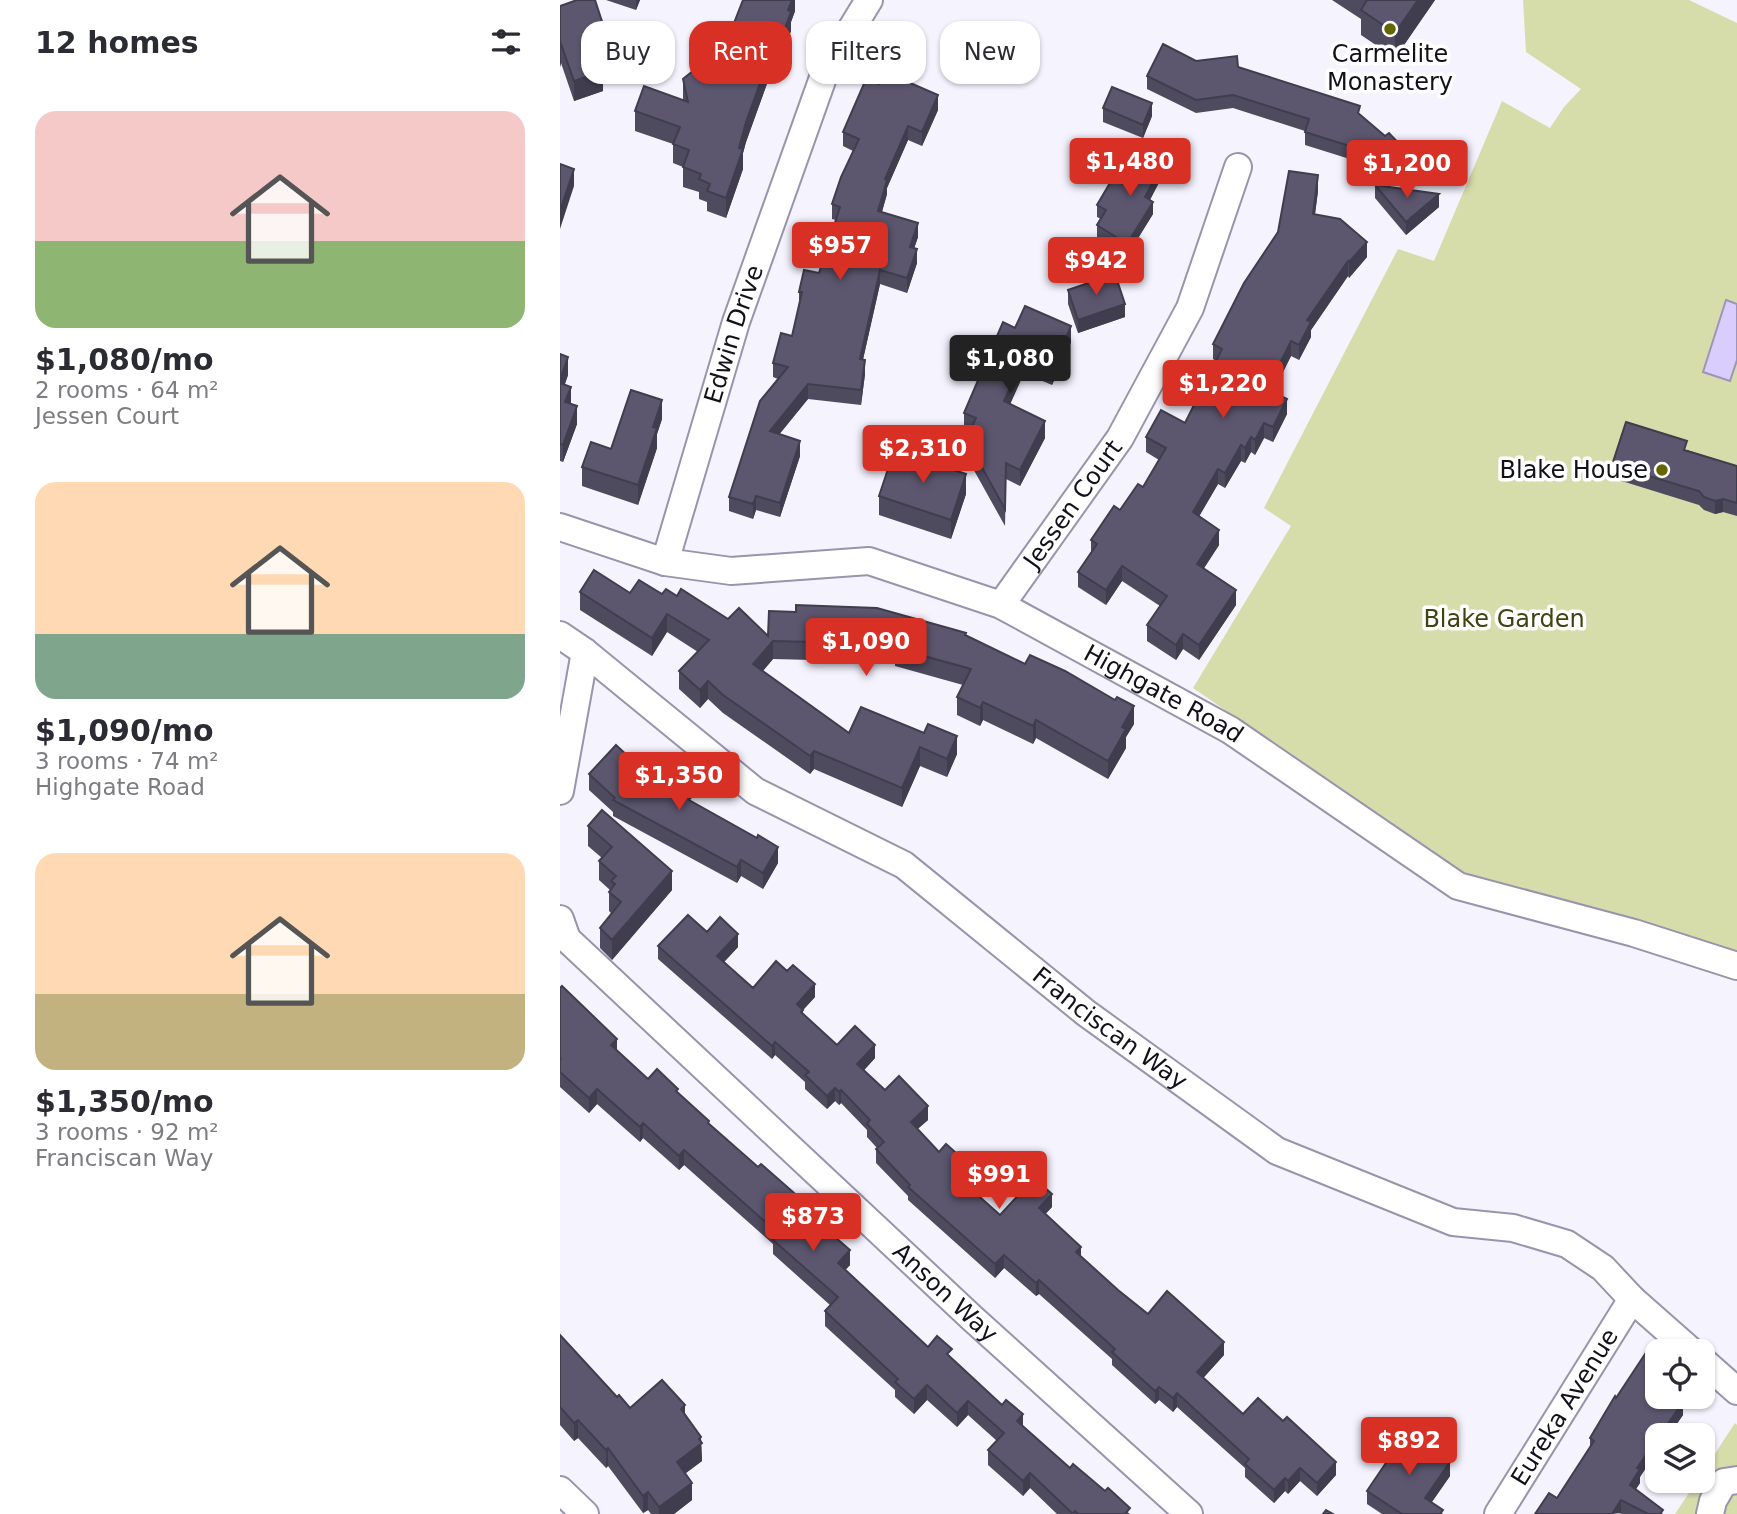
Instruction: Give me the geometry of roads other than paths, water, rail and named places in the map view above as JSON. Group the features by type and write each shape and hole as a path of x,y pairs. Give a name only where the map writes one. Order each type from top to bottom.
{"street":[{"name":"Edwin Drive","path":"665,562 736,322 825,72 869,0"},
{"name":"Jessen Court","path":"1001,605 1120,438 1190,309 1238,167"},
{"name":"Highgate Road","path":"560,527 665,562 731,571 869,561 1001,605 1230,730 1458,886 1634,933 1737,966"},
{"name":"Franciscan Way","path":"560,635 585,652 755,791 904,865 1086,1013 1277,1151 1452,1222 1513,1228 1567,1244 1603,1268 1632,1299 1677,1339"},
{"path":"560,791 585,652"},
{"name":"Anson Way","path":"560,919 567,939 972,1318 1189,1514"},
{"name":"Eureka Avenue","path":"1498,1514 1632,1299"},
{"path":"1715,1372 1737,1391"},
{"path":"1710,1514 1713,1501 1724,1482 1737,1480"},
{"path":"560,1490 586,1514"}],"place":[{"name":"Carmelite Monastery","path":"1390,29"},
{"name":"Blake House","path":"1662,470"}],"park label":[{"name":"Blake Garden","path":"1504,619"}]}
